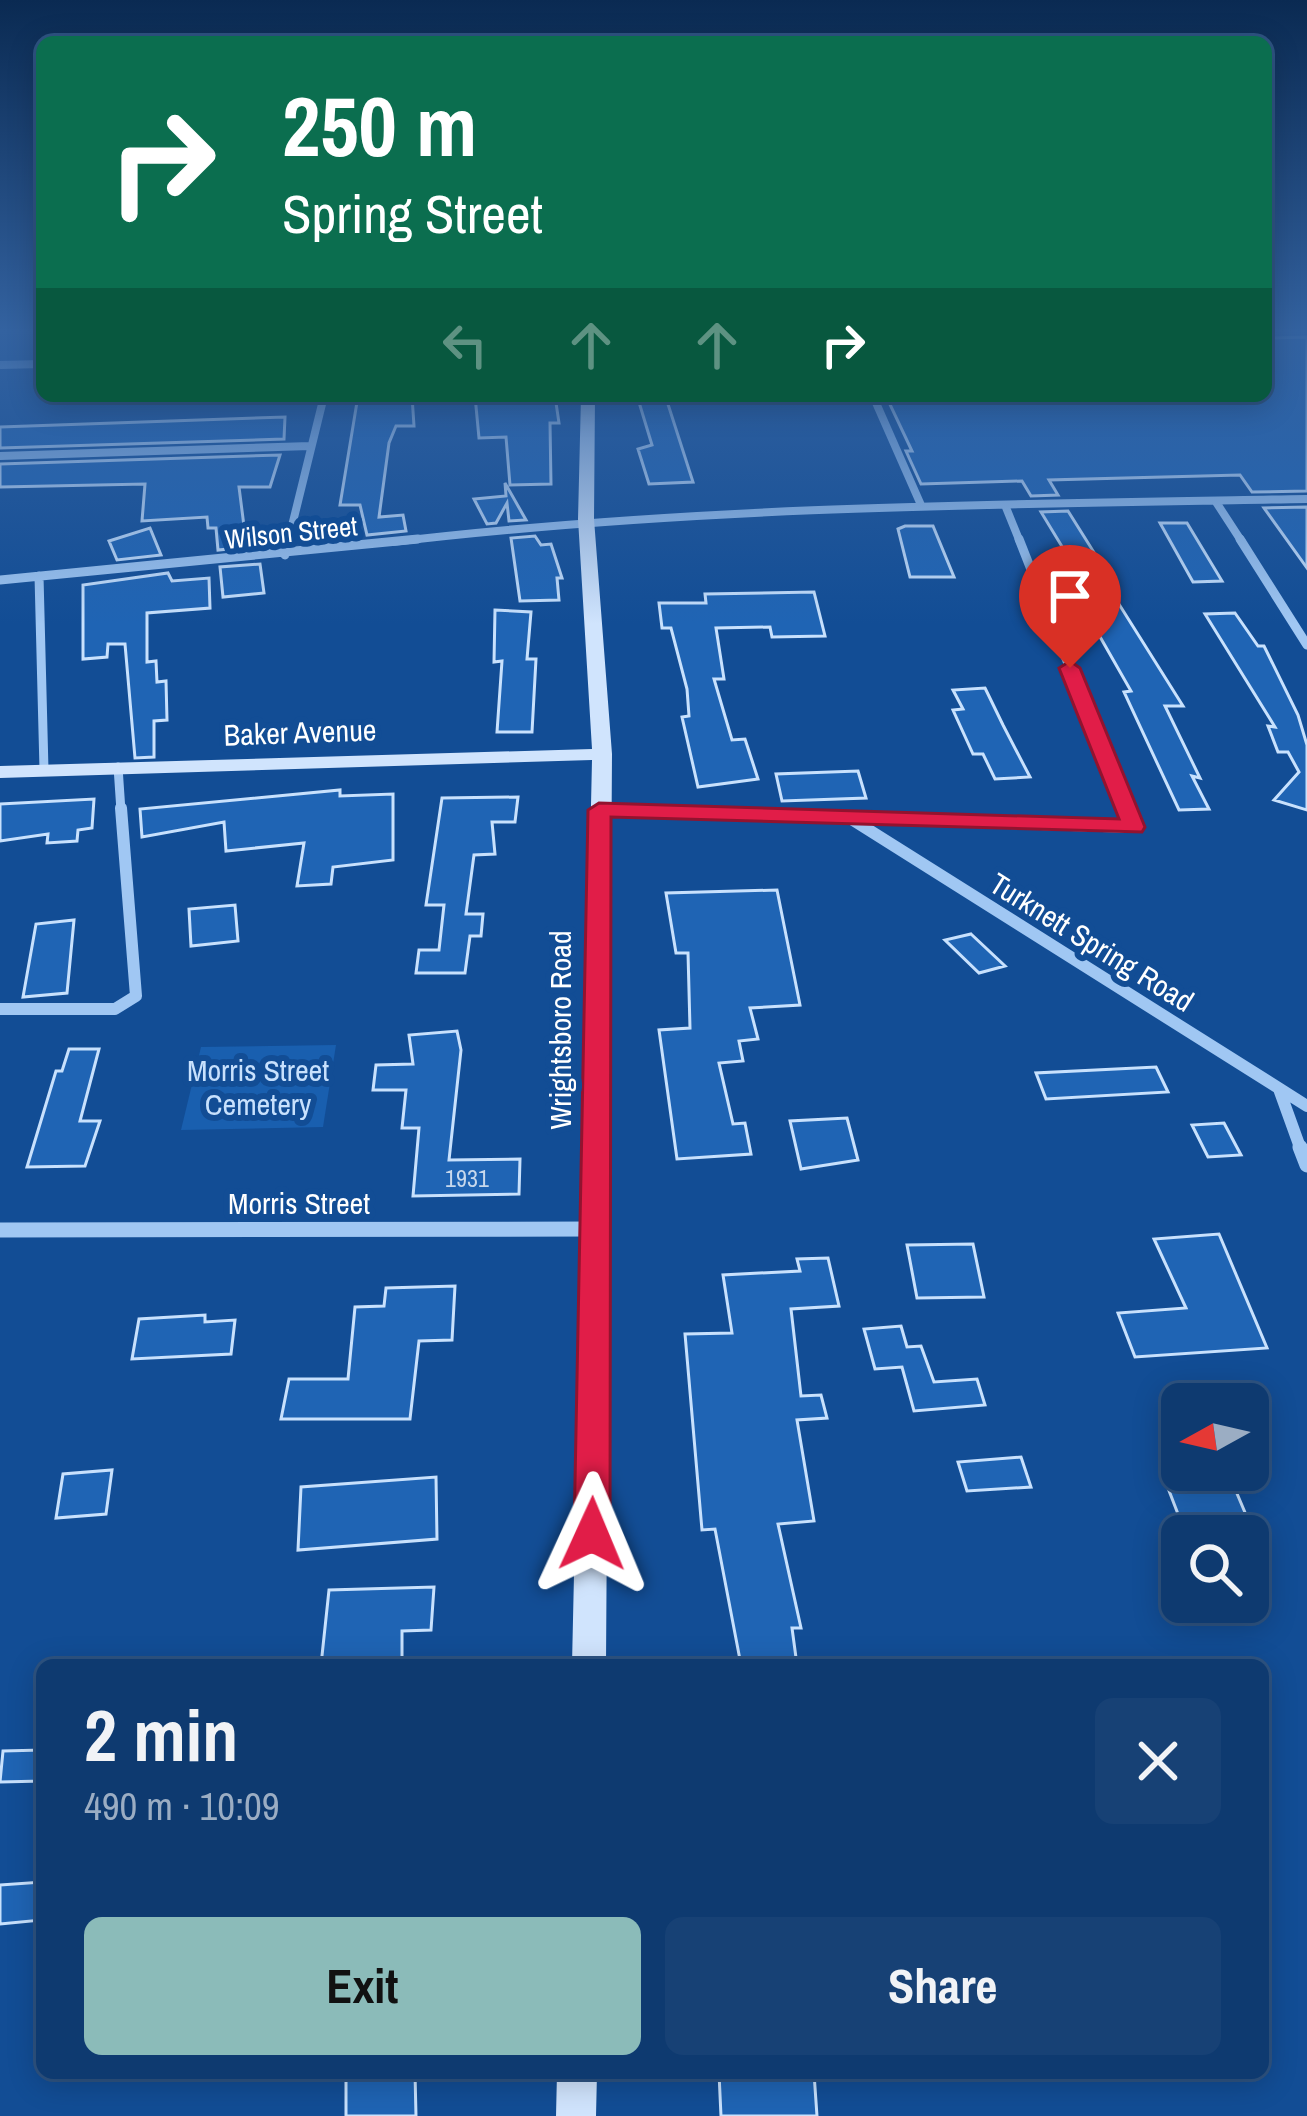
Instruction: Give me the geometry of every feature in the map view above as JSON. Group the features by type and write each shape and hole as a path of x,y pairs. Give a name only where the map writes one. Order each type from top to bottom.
{"main road":[{"name":"Wrightsboro Road","path":"588,427 586,519 602,754 589,1659"},
{"name":"Baker Avenue","path":"0,772 602,754"},
{"path":"576,2116 578,2079"}],"street":[{"path":"285,555 315,427"},
{"path":"886,427 921,506"},
{"path":"0,456 310,446"},
{"name":"Wilson Street","path":"0,580 285,555 586,519 921,506 1307,500"},
{"path":"1216,502 1305,640"},
{"path":"599,810 1133,827 1004,506"},
{"path":"39,576 44,770"},
{"path":"0,1009 115,1009 136,996 118,767"},
{"name":"Turknett Spring Road","path":"852,819 1307,1106"},
{"path":"1278,1088 1307,1165"},
{"name":"Morris Street","path":"0,1230 598,1229"}],"green space":[{"name":"Morris Street Cemetery","path":"336,1045 323,1127 181,1130 201,1047"}],"building":[{"path":"0,427 285,427 284,439 0,448"},
{"path":"353,427 396,427 389,443 379,517 403,515 406,531 367,535 360,505 340,505"},
{"path":"478,427 550,427 551,484 510,485 506,437 479,438"},
{"path":"646,427 675,427 693,482 649,484 638,449 652,445"},
{"path":"901,427 1307,427 1307,491 1252,492 1240,475 1049,480 1058,495 1031,496 1022,481 921,484 906,451 912,451"},
{"path":"280,455 270,487 239,487 245,534 256,533 258,546 218,550 216,528 208,528 207,517 142,521 145,484 0,487 0,464"},
{"path":"505,483 526,520 509,521 507,503 496,523 487,524 474,499 506,496"},
{"path":"1307,507 1307,568 1264,508"},
{"path":"1068,511 1100,562 1072,563 1041,512"},
{"path":"1160,523 1187,523 1222,581 1193,582"},
{"path":"933,526 954,577 910,577 898,529"},
{"path":"150,528 161,555 117,560 109,541"},
{"path":"535,536 541,545 551,544 562,578 557,578 559,600 520,601 511,538"},
{"path":"260,564 264,593 223,597 220,567"},
{"path":"1095,566 1183,706 1165,706 1200,778 1192,776 1209,809 1179,810 1124,692 1131,691 1099,635 1072,567"},
{"path":"168,573 172,581 209,578 210,608 147,613 147,662 156,661 157,682 166,681 167,720 154,721 154,757 135,758 125,644 108,644 107,657 83,659 83,585"},
{"path":"814,592 825,636 772,637 770,627 716,628 724,679 714,679 732,740 745,739 758,779 698,787 682,717 689,716 687,689 671,628 662,628 659,603 706,603 705,594"},
{"path":"495,610 531,612 527,659 536,659 532,732 497,732 502,661 494,662"},
{"path":"1235,613 1258,646 1264,646 1298,715 1307,745 1307,810 1274,800 1299,772 1288,752 1278,752 1268,726 1275,727 1205,614"},
{"path":"985,688 1030,777 995,779 983,754 973,754 953,710 963,709 953,690"},
{"path":"858,771 866,798 782,801 776,774"},
{"path":"340,790 340,796 393,794 393,860 333,867 331,884 297,886 304,843 226,851 224,822 142,837 140,809"},
{"path":"518,797 515,822 492,822 495,854 474,855 466,914 483,914 481,936 470,936 465,973 416,973 419,950 439,950 444,905 426,905 442,798"},
{"path":"94,799 92,828 78,830 77,841 47,843 48,834 0,841 0,804"},
{"path":"777,890 800,1005 750,1008 758,1039 739,1041 743,1061 719,1063 733,1124 745,1123 751,1154 677,1159 659,1030 690,1028 688,953 676,953 666,893"},
{"path":"235,905 238,941 191,946 189,909"},
{"path":"74,920 67,993 23,997 36,924"},
{"path":"971,934 1005,966 979,973 945,940"},
{"path":"457,1031 461,1050 449,1160 520,1159 519,1194 413,1196 419,1128 402,1128 406,1090 373,1090 376,1065 413,1064 409,1035"},
{"path":"69,1049 99,1049 80,1121 100,1121 85,1166 27,1167 56,1071 62,1071"},
{"path":"1156,1067 1168,1092 1046,1099 1036,1073"},
{"path":"847,1118 858,1160 801,1169 790,1121"},
{"path":"1224,1123 1241,1155 1208,1157 1192,1125"},
{"path":"1219,1234 1267,1348 1135,1357 1118,1313 1186,1308 1154,1239"},
{"path":"973,1244 984,1297 917,1298 907,1245"},
{"path":"828,1258 839,1306 791,1309 801,1396 821,1395 827,1418 797,1420 814,1521 778,1524 801,1628 792,1628 796,1659 740,1659 715,1529 702,1530 685,1334 732,1333 723,1275 800,1271 797,1259"},
{"path":"455,1286 452,1340 419,1341 410,1419 281,1419 289,1379 348,1379 355,1307 384,1306 386,1288"},
{"path":"205,1315 205,1322 235,1320 231,1354 132,1359 139,1319"},
{"path":"901,1326 907,1347 921,1346 934,1382 977,1379 985,1405 914,1411 902,1367 875,1369 864,1329"},
{"path":"1021,1457 1031,1487 967,1491 958,1462"},
{"path":"112,1470 106,1514 56,1518 63,1474"},
{"path":"436,1477 437,1539 298,1550 301,1487"},
{"path":"1169,1491 1236,1491 1246,1515 1178,1515"},
{"path":"434,1587 431,1630 402,1631 402,1659 322,1659 329,1590"},
{"path":"36,1750 36,1781 0,1782 3,1751"},
{"path":"36,1882 36,1921 0,1924 0,1885"},
{"path":"346,2079 415,2079 416,2116 346,2116"},
{"path":"719,2079 814,2079 817,2116 721,2116"}],"route":[{"path":"592,1534 599,810 1133,827 1070,668"}]}
